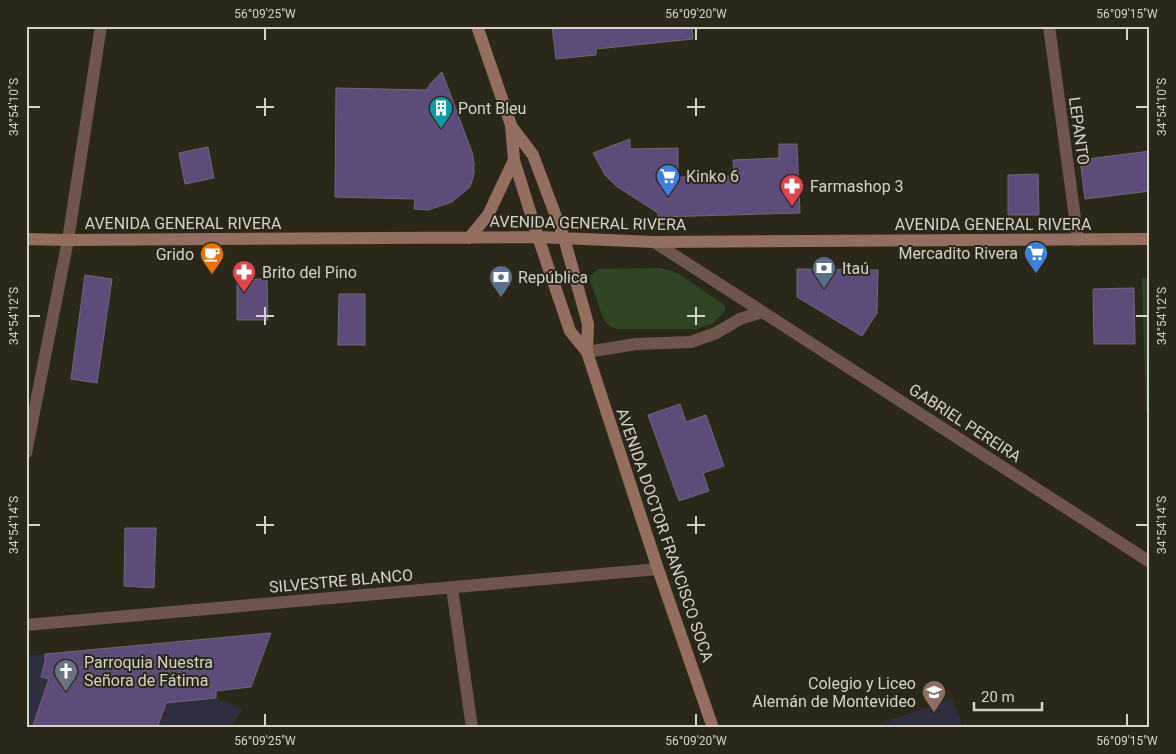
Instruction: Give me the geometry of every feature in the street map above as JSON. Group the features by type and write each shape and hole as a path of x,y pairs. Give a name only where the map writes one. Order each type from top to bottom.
{"main road":[{"name":"AVENIDA DOCTOR FRANCISCO SOCA","path":"477,26 511,125 514,160 538,238 570,331 587,352"},
{"name":"AVENIDA DOCTOR FRANCISCO SOCA","path":"511,125 533,155 564,238 588,324 587,352 658,569 713,728"},
{"path":"469,238 488,215 514,160"},
{"name":"AVENIDA GENERAL RIVERA","path":"26,239 564,238 654,242 1150,239"}],"street":[{"path":"26,454 68,240 101,26"},
{"name":"LEPANTO","path":"1049,26 1078,240"},
{"name":"GABRIEL PEREIRA","path":"654,242 1150,562"},
{"path":"587,352 636,344 691,342 716,334 740,319 762,312"},
{"name":"SILVESTRE BLANCO","path":"26,625 658,569"},
{"path":"452,588 472,728"}],"shaded area":[{"path":"218,639 216,698 242,709 231,728 26,728 26,656"},
{"name":"Colegio y Liceo Alemán de Montevideo","path":"952,698 963,728 869,728"}],"green space":[{"path":"659,268 679,274 723,304 725,311 713,323 697,329 617,329 607,324 603,318 590,280 591,275 598,269"},
{"path":"1142,278 1150,278 1150,411 1146,411"}],"building":[{"path":"552,26 692,26 693,39 596,49 596,55 556,59"},
{"path":"442,72 472,152 474,174 470,187 452,202 428,210 414,209 415,199 335,197 336,88 426,90"},
{"path":"630,139 630,149 678,148 678,177 734,176 733,160 779,158 779,144 797,144 800,213 658,217 658,213 616,186 605,175 593,153"},
{"path":"208,147 214,178 185,184 179,153"},
{"path":"1150,151 1150,191 1085,199 1080,160"},
{"path":"1038,174 1039,215 1008,215 1008,175"},
{"path":"797,269 878,270 877,313 862,336 797,297"},
{"path":"85,275 112,279 97,383 71,379"},
{"path":"237,279 267,279 268,320 237,320"},
{"path":"1134,288 1135,344 1094,344 1093,289"},
{"path":"339,294 365,294 365,345 338,345"},
{"path":"680,404 686,422 706,415 724,466 703,473 709,491 679,501 648,415"},
{"path":"125,528 156,528 154,588 124,586"},
{"path":"271,633 251,687 216,691 216,698 166,703 157,728 32,728 49,679 41,677 45,654"}],"place":[{"name":"Pont Bleu","path":"441,129"},
{"name":"Kinko 6","path":"668,197"},
{"name":"Farmashop 3","path":"792,207"},
{"name":"Mercadito Rivera","path":"1036,274"},
{"name":"Grido","path":"212,275"},
{"name":"Itaú","path":"824,289"},
{"name":"Brito del Pino","path":"244,293"},
{"name":"República","path":"501,298"},
{"name":"Parroquia Nuestra Señora de Fátima","path":"66,692"},
{"name":"Colegio y Liceo Alemán de Montevideo","path":"934,713"}]}
